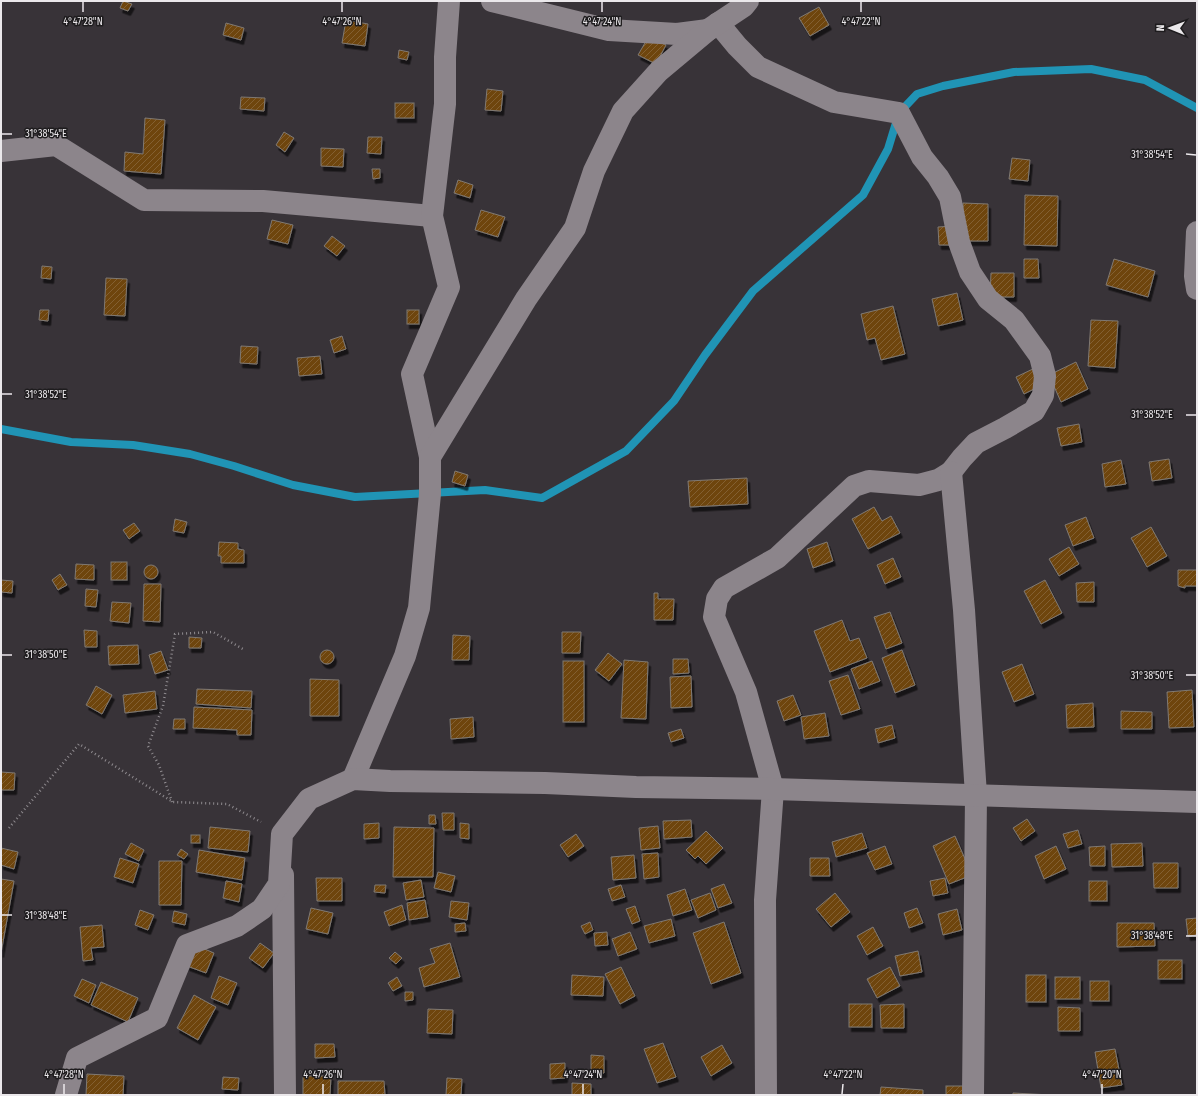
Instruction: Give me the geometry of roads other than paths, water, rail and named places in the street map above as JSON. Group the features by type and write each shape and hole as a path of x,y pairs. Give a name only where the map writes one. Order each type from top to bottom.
{"street":[{"path":"353,779 405,656 419,608 430,494 430,457 412,374 449,288 432,216 445,104 445,57 449,1"},
{"path":"492,1 609,30 677,34 713,27 737,46 758,67 834,102 899,114 922,156 938,177 950,197 959,242 970,272 988,299 1014,320 1040,356 1045,382 1043,395 1034,411 976,443 951,472 938,480 919,485 869,481 854,486 777,558 724,588 717,599 714,617 746,692 773,789 765,900 766,1095"},
{"path":"430,457 526,299 575,228 594,171 623,111 659,71 713,27 744,6 748,1"},
{"path":"1,151 56,145 144,200 263,201 432,216"},
{"path":"1197,232 1195,276 1197,289"},
{"path":"951,472 964,610 976,795 973,1095"},
{"path":"66,1095 77,1058 157,1018 187,945 237,926 262,909 279,884 282,834 309,799 353,779 390,781 545,783 636,787 773,789 1197,802"},
{"path":"282,834 285,1095"}],"waterway":[{"path":"1,429 71,442 133,445 190,454 293,485 355,497 485,490 542,498 626,451 674,401 705,355 753,291 863,195 888,149 899,113 917,94 943,86 1014,72 1091,69 1145,80 1197,108"}]}
